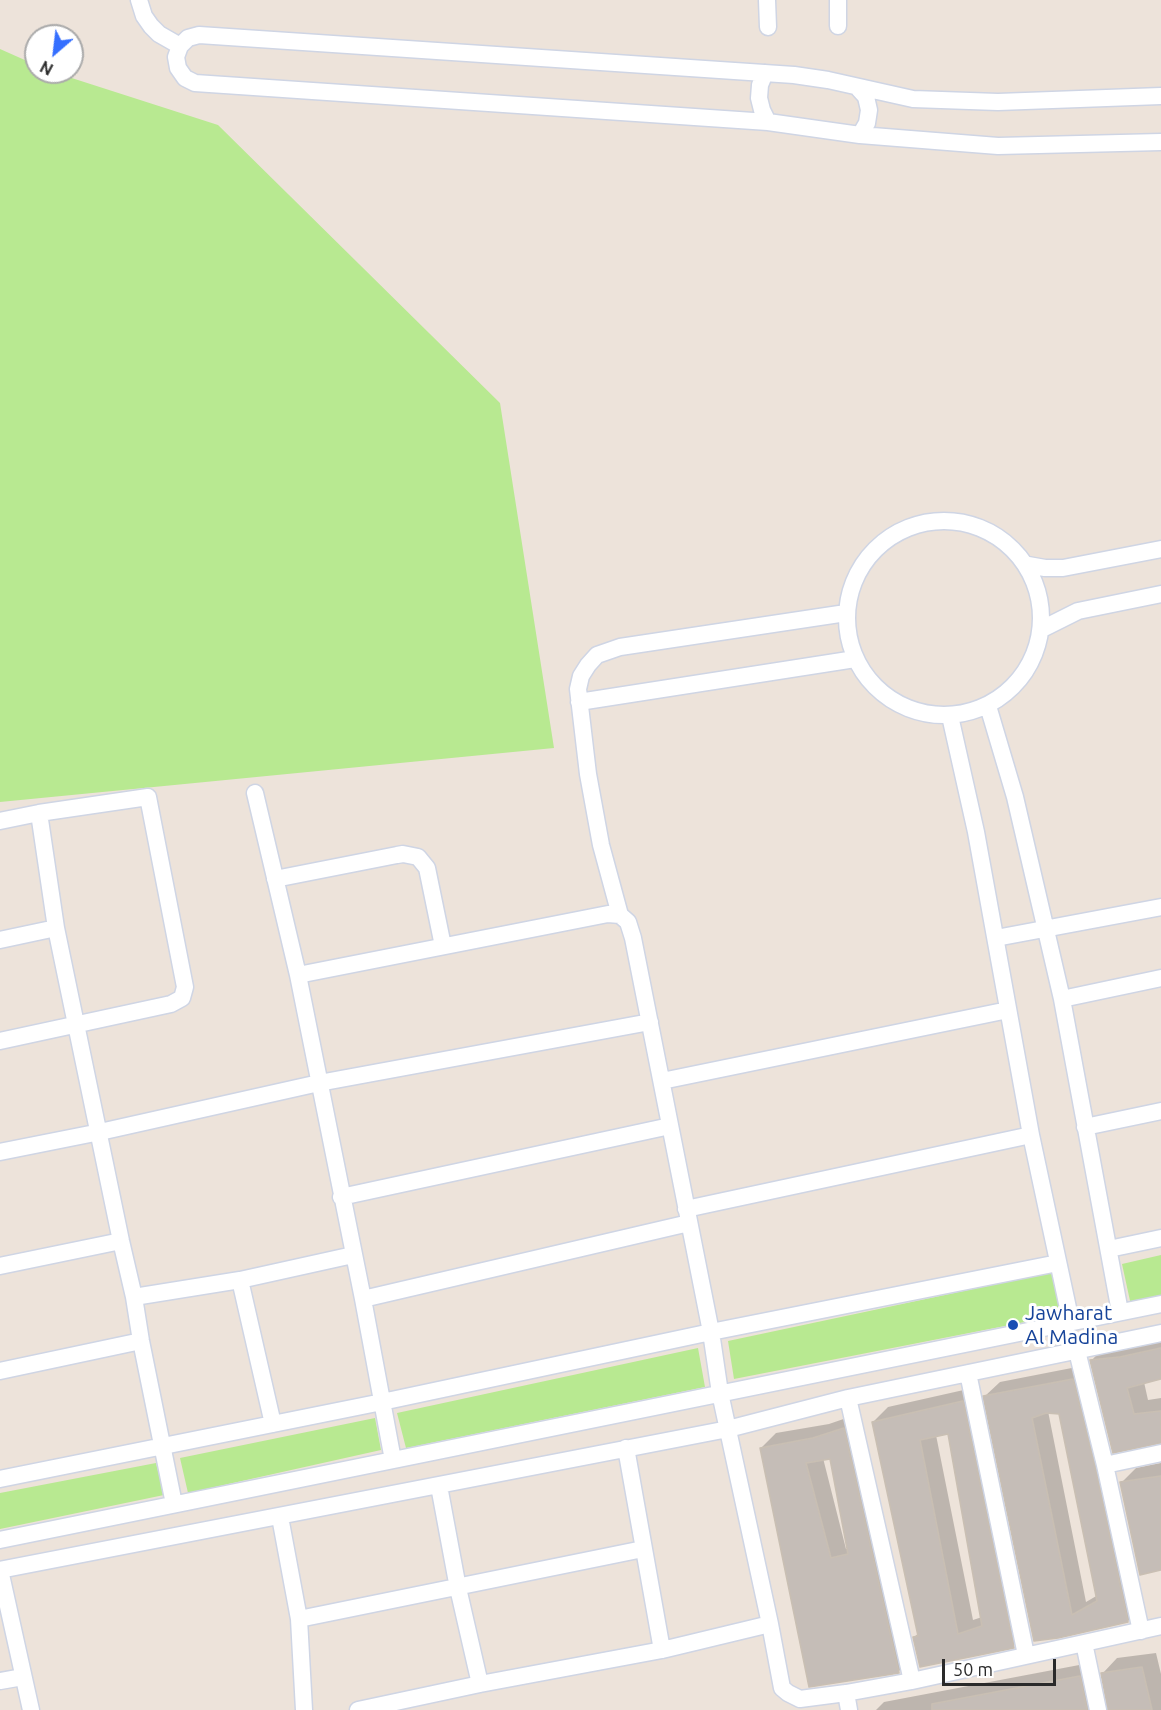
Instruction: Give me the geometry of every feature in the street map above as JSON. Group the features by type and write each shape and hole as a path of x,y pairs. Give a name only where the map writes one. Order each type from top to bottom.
{"street":[{"path":"139,0 144,16 151,26 159,34 180,46"},
{"path":"767,0 768,27"},
{"path":"838,0 838,26"},
{"path":"1161,96 998,102 913,99 828,80 765,73 199,35 188,38 180,46 176,57 178,68 185,78 195,83 768,122 860,135 998,146 1161,142"},
{"path":"765,73 760,85 759,98 768,122"},
{"path":"857,87 866,97 869,110 867,123 860,135"},
{"path":"931,521 964,522 995,534 1028,566 1042,606 1042,629 1036,653 1024,674 1008,692 988,706 969,713 950,716 921,713 894,702 871,684 855,659 848,637 846,613 853,580 872,551 899,531 931,521"},
{"path":"1028,566 1063,568 1161,549"},
{"path":"1042,629 1078,611 1161,594"},
{"path":"846,613 620,647 597,655 581,676 579,689 588,774 601,845 620,915 628,922 633,938 711,1332 720,1393 782,1688 800,1698 846,1693 912,1681 1161,1626"},
{"path":"579,702 855,659"},
{"path":"988,706 1016,797 1062,999 1120,1312"},
{"path":"950,716 976,832 1030,1135 1071,1322"},
{"path":"255,794 298,975 393,1460"},
{"path":"0,821 148,797 185,987 182,998 171,1004 0,1041"},
{"path":"39,813 56,928 134,1297 174,1504"},
{"path":"275,879 403,854 418,857 427,868 443,946"},
{"path":"996,938 1161,907"},
{"path":"298,975 609,914 620,915"},
{"path":"0,940 56,928"},
{"path":"1062,999 1161,978"},
{"path":"662,1081 1008,1010"},
{"path":"0,1152 319,1083 650,1022"},
{"path":"1085,1127 1161,1111"},
{"path":"341,1197 670,1126"},
{"path":"363,1299 687,1216 1030,1135"},
{"path":"1108,1249 1161,1238"},
{"path":"0,1266 121,1241"},
{"path":"134,1297 240,1280 353,1255"},
{"path":"0,1479 382,1402 711,1332 1058,1263"},
{"path":"240,1280 273,1424"},
{"path":"0,1540 1161,1304"},
{"path":"31,1710 0,1570 728,1429 848,1398 1161,1333"},
{"path":"0,1371 141,1341"},
{"path":"1077,1351 1105,1465 1141,1631"},
{"path":"968,1373 1026,1655"},
{"path":"848,1398 912,1681"},
{"path":"626,1448 662,1650"},
{"path":"1105,1465 1161,1454"},
{"path":"439,1486 458,1588 480,1684"},
{"path":"280,1517 299,1619 304,1710"},
{"path":"299,1619 643,1549"},
{"path":"358,1710 480,1684 662,1650 770,1624"},
{"path":"1084,1643 1098,1710"},
{"path":"0,1681 23,1677"},
{"path":"846,1693 849,1710"}],"green space":[{"path":"0,49 24,60 24,84 84,84 84,82 218,125 500,403 554,748 0,802"},
{"path":"1161,1255 1161,1303 1132,1310 1122,1264"},
{"path":"1053,1272 1061,1315 734,1379 728,1341"},
{"path":"698,1348 705,1387 406,1448 397,1413"},
{"path":"375,1418 381,1450 188,1493 180,1458"},
{"path":"156,1463 164,1495 0,1529 0,1493"}],"building":[{"path":"1161,1348 1161,1379 1127,1388 1134,1414 1161,1411 1161,1443 1113,1453 1090,1360 1120,1357"},
{"path":"1073,1379 1095,1467 1128,1622 1058,1638 1034,1641 983,1396","holes":["1046,1413 1059,1414 1097,1601 1072,1615 1032,1418"]},
{"path":"963,1401 1014,1648 920,1667 913,1637 918,1636 872,1422","holes":["948,1434 982,1626 958,1634 920,1440"]},
{"path":"844,1428 899,1673 809,1687 760,1448 813,1438","holes":["830,1459 848,1554 831,1558 806,1463"]},
{"path":"1161,1476 1161,1570 1140,1575 1120,1482"},
{"path":"1142,1667 1152,1710 1108,1710 1101,1673"},
{"path":"1080,1676 1087,1710 932,1710 932,1704"}],"place":[{"name":"Jawharat Al Madina","path":"1013,1325"}]}
